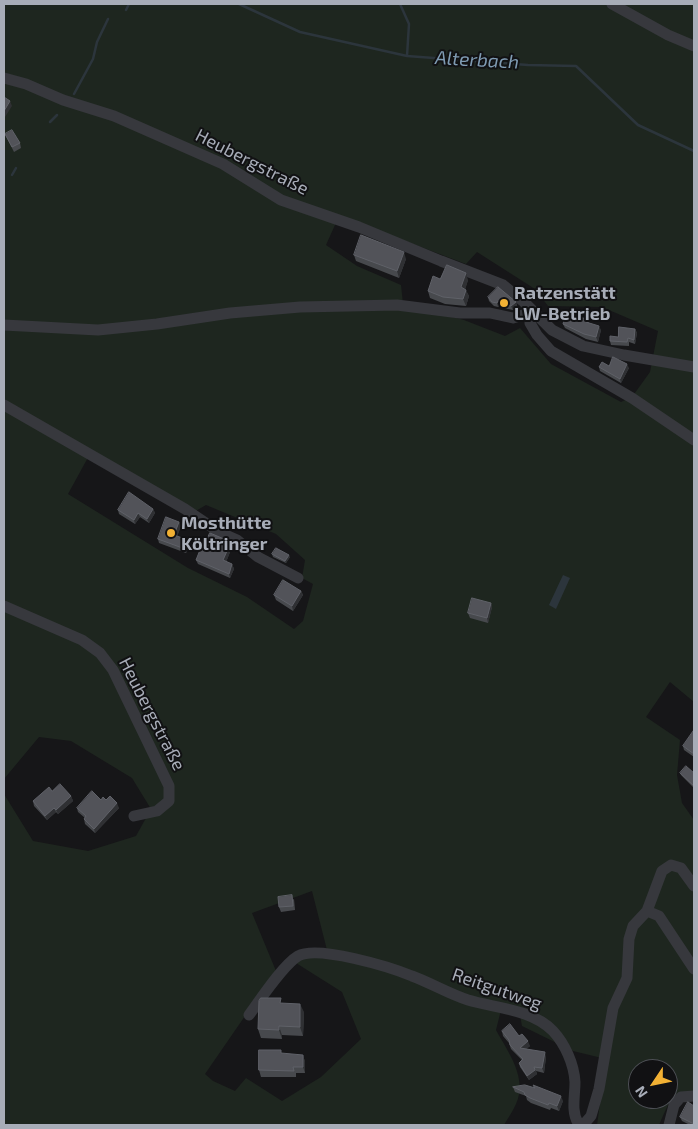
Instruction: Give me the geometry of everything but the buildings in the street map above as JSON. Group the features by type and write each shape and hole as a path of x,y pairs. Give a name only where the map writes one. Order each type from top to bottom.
{"street":[{"path":"612,4 668,35 694,46"},
{"name":"Heubergstraße","path":"4,78 26,84 63,100 114,116 222,164 281,200 360,227 441,261 503,284 552,330 583,346 694,367"},
{"path":"4,325 98,330 157,324 230,313 310,307 397,305 460,313 490,313 513,318 533,312"},
{"path":"533,312 530,323 537,335 551,351 632,398 694,440"},
{"path":"4,405 185,509 205,524 241,543 258,557 298,578"},
{"name":"Heubergstraße","path":"4,606 82,640 100,653 113,670 169,786 169,800 157,811 134,816"},
{"path":"694,886 681,868 671,865 662,871 647,911 659,916 694,969"},
{"name":"Reitgutweg","path":"249,1015 280,973 298,956 318,953 376,964 411,976 466,999 539,1020 553,1031 569,1055 574,1080 574,1117 578,1123 584,1124 591,1116 600,1089 613,1008 627,978 628,939 633,926 647,911"},
{"path":"669,1125 674,1105 681,1097 694,1096"}],"shaded area":[{"path":"4,4 694,4 694,702 670,682 646,717 680,740 677,775 682,803 694,820 694,1094 686,1093 678,1095 678,1059 628,1059 628,1109 667,1109 659,1125 597,1125 606,1059 573,1051 522,1026 520,1015 501,1010 496,1030 511,1056 520,1085 516,1104 504,1125 4,1125 4,794 33,841 88,851 136,836 151,809 132,778 71,741 39,737 4,779","holes":["339,216 466,264 477,252 535,289 548,306 602,307 658,331 650,372 632,397 621,402 551,364 520,328 505,336 464,320 403,304 401,285 357,266 326,245","91,452 194,512 206,505 276,534 305,560 302,578 313,584 303,621 294,629 247,597 188,568 68,494","312,891 327,950 296,954 296,963 342,992 361,1039 321,1077 282,1101 246,1078 235,1091 213,1081 205,1074 276,971 252,913"]},
{"path":"563,575 570,578 556,609 549,605"}],"waterway":[{"path":"126,10 129,4"},
{"name":"Alterbach","path":"239,4 300,32 407,56 528,65 576,66 638,125 694,151"},
{"path":"400,4 409,24 407,56"},
{"path":"74,94 93,59 97,42 108,19"},
{"path":"50,122 57,115"},
{"path":"12,175 16,168"}],"place":[{"name":"Ratzenstätt LW-Betrieb","path":"504,303"},
{"name":"Mosthütte Költringer","path":"171,533"}]}
